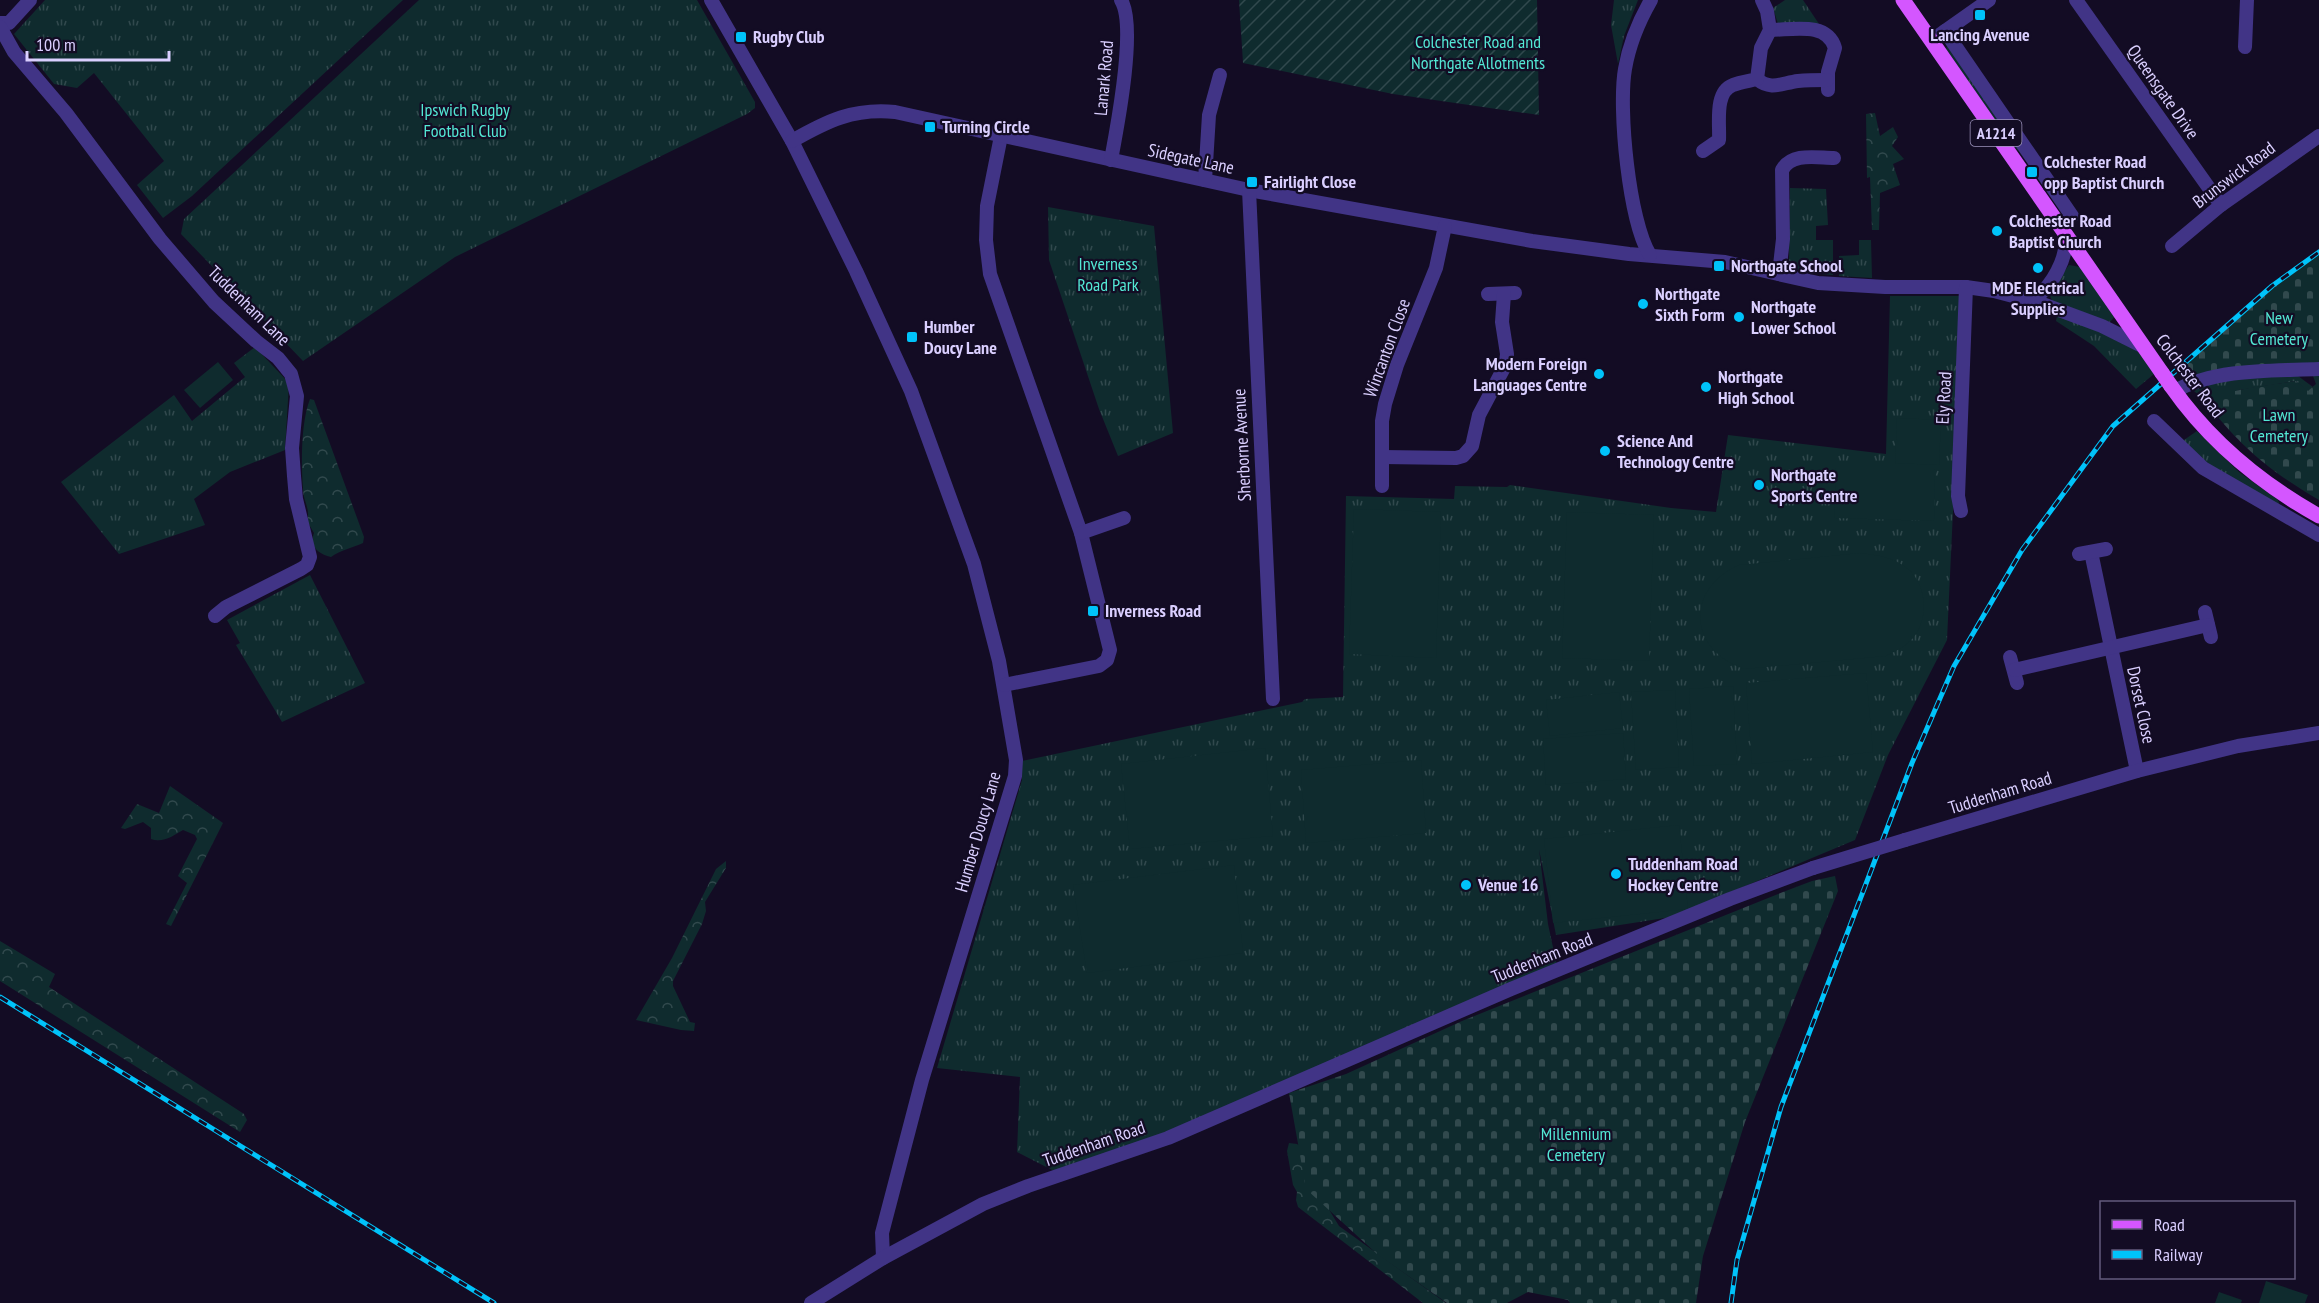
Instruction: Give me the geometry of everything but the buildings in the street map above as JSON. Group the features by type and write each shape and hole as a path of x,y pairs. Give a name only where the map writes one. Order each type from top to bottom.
{"main road":[{"name":"Colchester Road","path":"1903,0 2169,383 2222,447 2254,475 2319,516"}],"street":[{"path":"0,25 9,22 30,0"},
{"name":"Humber Doucy Lane","path":"711,0 792,141 856,271 911,391 974,564 1004,685 1016,760 1015,776 922,1080 882,1233 883,1258"},
{"name":"Lanark Road","path":"1111,160 1123,97 1126,18 1121,0"},
{"path":"1650,255 1641,240 1635,221 1622,90 1629,50 1643,13 1651,0"},
{"path":"1757,79 1761,48 1770,30 1767,11 1762,0"},
{"path":"1932,40 1989,0"},
{"name":"Queensgate Drive","path":"2076,0 2221,205"},
{"path":"2245,47 2247,0"},
{"name":"Tuddenham Lane","path":"0,25 14,52 66,113 160,238 214,302 278,358 291,374 297,396 292,448 294,477 310,557 307,565 301,569 226,607 215,616"},
{"path":"1704,151 1725,144 1720,102 1724,93 1732,85 1757,79 1769,86 1786,85 1796,81 1828,85 1835,48 1827,34 1816,29 1770,30"},
{"path":"1945,31 2072,216 2063,230 2066,245 2060,266 2042,292 2031,300"},
{"path":"1205,180 1209,115 1220,75"},
{"name":"Sidegate Lane","path":"792,141 835,118 857,112 896,112 1249,190 1532,241 1629,254 1725,262 1801,280 1837,284 1885,287 1966,287 2031,300 2102,326 2142,346"},
{"path":"1001,136 987,206 986,240 990,274 1081,533 1110,650 1107,660 1099,666 1004,685"},
{"name":"Brunswick Road","path":"2172,246 2221,205 2319,136"},
{"path":"1779,274 1783,240 1782,170 1793,159 1834,157"},
{"name":"Sherborne Avenue","path":"1249,190 1273,699"},
{"path":"1629,254 1635,221"},
{"name":"Wincanton Close","path":"1382,486 1383,422 1388,393 1397,364 1436,268 1445,226"},
{"path":"2060,266 2081,256"},
{"name":"Ely Road","path":"1961,511 1958,496 1966,287"},
{"path":"1382,457 1456,458 1463,456 1470,449 1479,415 1501,376 1507,359 1502,322 1510,293 1488,294"},
{"path":"2169,383 2189,384 2230,374 2315,370"},
{"path":"2154,421 2203,468 2319,535"},
{"path":"2283,514 2289,499"},
{"path":"1081,533 1124,518"},
{"name":"Dorset Close","path":"2106,549 2085,553 2111,646 2137,771"},
{"name":"Dorset Close","path":"2014,670 2208,624"},
{"name":"Tuddenham Road","path":"811,1303 883,1258 964,1214 1014,1191 1168,1138 1502,993 1730,899 1813,868 2137,771 2238,746 2319,733"}],"green space":[{"path":"45,0 403,0 192,196 163,218 137,185 164,161 94,73 77,88 54,84 14,34"},
{"name":"Ipswich Rugby Football Club","path":"419,0 697,0 755,102 755,108 747,114 455,257 303,361 181,234 184,219"},
{"name":"Colchester Road and Northgate Allotments","path":"1239,0 1537,0 1539,115 1393,94 1243,63"},
{"path":"1614,0 1638,0 1624,36 1618,64 1611,25"},
{"path":"1785,0 1803,0 1821,27 1778,24 1773,8"},
{"path":"1947,46 2026,159 2011,143 1946,49"},
{"path":"1875,113 1880,136 1893,127 1898,137 1892,146 1904,159 1893,164 1900,185 1880,193 1879,230 1872,230 1870,177 1867,178 1866,114"},
{"path":"1790,188 1826,189 1828,225 1816,226 1816,240 1833,240 1833,275 1814,274 1796,269 1789,260"},
{"name":"Inverness Road Park","path":"1048,207 1154,226 1173,433 1118,456 1099,409 1049,260"},
{"path":"1859,240 1871,240 1872,278 1839,276 1839,256 1859,255"},
{"name":"New Cemetery","path":"2319,252 2319,364 2224,370 2184,379 2177,371 2272,286"},
{"path":"2069,265 2080,267 2115,316 2110,322 2052,301 2049,293"},
{"path":"1890,296 1963,296 1947,640 1888,755 1855,840 1671,917 1556,935 1539,849 1548,924 1557,966 1162,1135 1056,1172 1017,1152 1020,1077 937,1068 1022,780 1022,761 1302,702 1305,699 1343,697 1346,496 1454,499 1455,486 1507,487 1510,485 1671,508 1716,512 1728,435 1886,454"},
{"path":"2057,316 2120,339 2140,353 2154,374 2136,389 2094,346 2056,321"},
{"path":"255,347 289,383 285,450 230,472 194,499 205,525 119,554 61,482 174,395 192,421 245,377 234,363"},
{"path":"218,362 233,380 200,408 184,390"},
{"name":"Lawn Cemetery","path":"2319,374 2319,500 2263,462 2216,415 2218,401 2227,394 2296,381 2308,391 2316,384 2313,376"},
{"path":"2298,376 2313,387 2308,392 2296,381 2239,390 2218,402 2216,415 2210,403 2191,389 2233,378"},
{"path":"310,399 314,400 364,537 363,543 331,557 323,554 314,546 314,533 307,521 308,513 303,493 303,430"},
{"path":"1897,418 1941,420 1939,465 1895,463"},
{"path":"2197,431 2239,472 2278,500 2280,506 2224,476 2181,442"},
{"path":"1836,468 1935,468 1934,521 1834,518"},
{"path":"1354,509 1441,512 1436,658 1349,654"},
{"path":"1567,512 1654,515 1649,661 1562,658"},
{"path":"1860,553 1885,557 1903,565 1919,584 1924,602 1922,621 1913,638 1904,646 1886,656 1744,669 1725,660 1712,648 1704,634 1700,619 1702,603 1709,589 1721,576 1739,565"},
{"path":"310,575 365,683 282,722 236,645 240,643 227,620"},
{"path":"1866,673 1873,752 1752,764 1746,683"},
{"path":"1733,686 1737,764 1694,766 1689,689"},
{"path":"1675,690 1679,767 1636,770 1631,692"},
{"path":"1619,692 1623,728 1550,736 1546,700"},
{"path":"1623,733 1626,779 1546,785 1543,739"},
{"path":"1265,748 1273,836 1130,849 1121,764"},
{"path":"1421,760 1426,833 1306,843 1301,770"},
{"path":"170,786 223,823 171,926 166,924 187,883 178,876 197,839 195,835 183,830 168,838 155,840 151,839 151,828 143,822 125,829 121,828 137,804 159,813"},
{"name":"Tuddenham Road Hockey Centre","path":"1679,825 1688,909 1553,923 1544,839"},
{"path":"726,861 726,868 705,902 706,911 702,924 673,981 673,986 690,1022 695,1023 694,1031 636,1020 672,958 716,869"},
{"path":"1234,865 1243,953 1087,973 1073,885"},
{"name":"Millennium Cemetery","path":"1835,876 1838,891 1745,1122 1703,1256 1696,1303 1570,1303 1568,1300 1528,1292 1507,1303 1447,1303 1377,1254 1306,1189 1289,1093 1346,1074 1462,1021 1783,892 1812,881"},
{"path":"0,941 55,974 49,987 244,1114 247,1120 240,1132 0,981"},
{"path":"1289,1143 1301,1147 1325,1203 1339,1226 1446,1303 1423,1303 1298,1207 1297,1192 1293,1185 1287,1151"},
{"path":"2266,1281 2308,1295 2305,1303 2259,1303"},
{"path":"2219,1292 2242,1300 2241,1303 2215,1303"}],"railway":[{"path":"1731,1303 1737,1260 1781,1107 1912,763 1954,666 2022,550 2113,426 2272,286 2319,252"},
{"path":"0,997 494,1303"}],"place":[{"name":"Lancing Avenue","path":"1980,15"},
{"name":"Rugby Club","path":"741,37"},
{"name":"Turning Circle","path":"930,127"},
{"name":"Colchester Road opp Baptist Church","path":"2032,172"},
{"name":"Fairlight Close","path":"1252,182"},
{"name":"Colchester Road Baptist Church","path":"1997,231"},
{"name":"Northgate School","path":"1719,266"},
{"name":"MDE Electrical Supplies","path":"2038,268"},
{"name":"Northgate Sixth Form","path":"1643,304"},
{"name":"Northgate Lower School","path":"1739,317"},
{"name":"Humber Doucy Lane","path":"912,337"},
{"name":"Modern Foreign Languages Centre","path":"1599,374"},
{"name":"Northgate High School","path":"1706,387"},
{"name":"Science And Technology Centre","path":"1605,451"},
{"name":"Northgate Sports Centre","path":"1759,485"},
{"name":"Inverness Road","path":"1093,611"},
{"name":"Tuddenham Road Hockey Centre","path":"1616,874"},
{"name":"Venue 16","path":"1466,885"}]}
